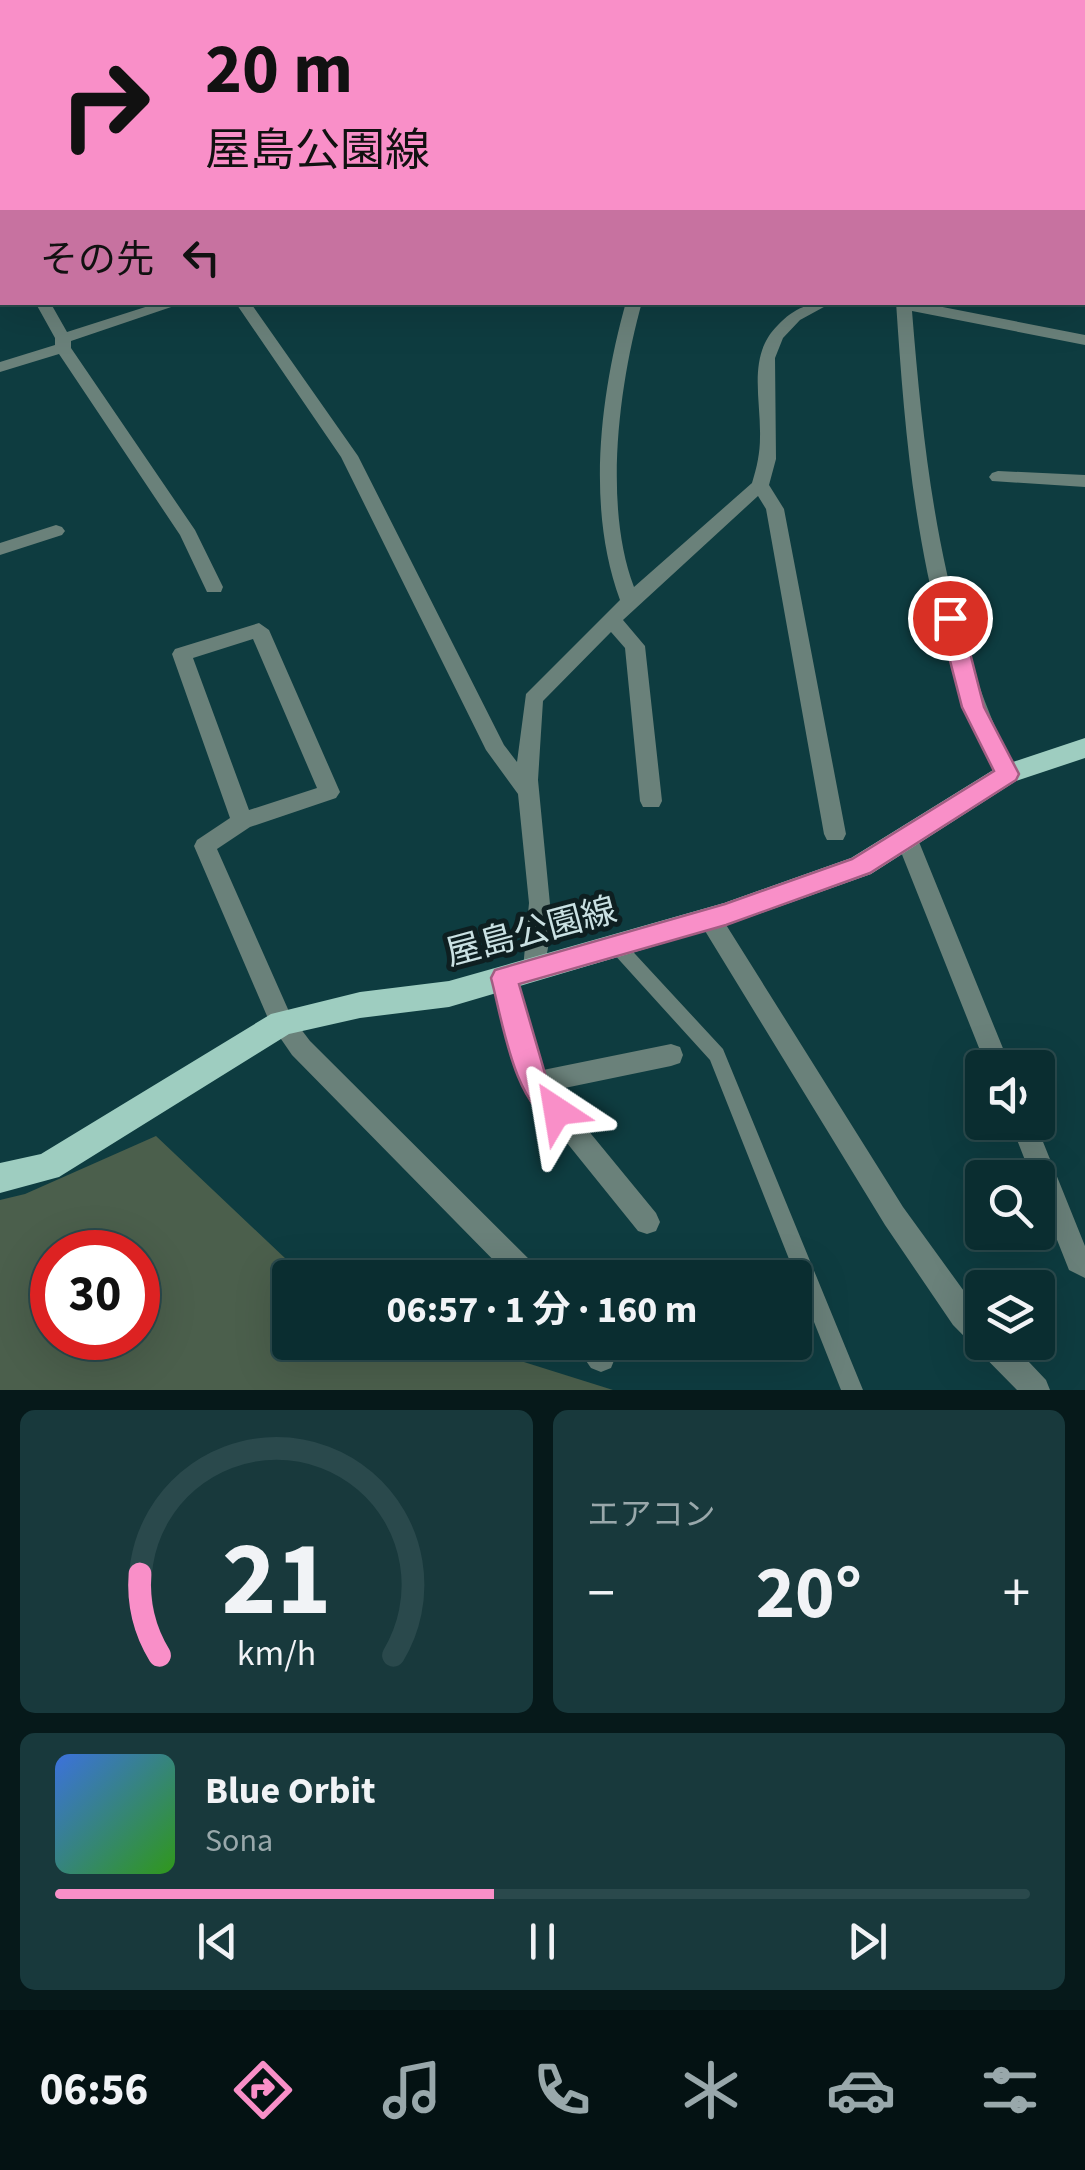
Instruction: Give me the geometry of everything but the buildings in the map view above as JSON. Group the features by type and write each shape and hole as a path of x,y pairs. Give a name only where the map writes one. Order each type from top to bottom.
{"main road":[{"name":"屋島公園線","path":"1,1174 48,1167 282,1023 360,1005 448,994 710,919 861,866 1007,774 1085,748"}],"street":[{"path":"44,305 63,343 188,534 214,587"},
{"path":"244,305 349,456 496,750 528,792"},
{"path":"630,601 620,584 612,504 621,341 633,305"},
{"path":"535,969 541,945 536,831 528,792 533,699 630,601 760,485 768,467 764,364 770,342 796,315 819,305"},
{"path":"905,305 922,491 938,569 973,707 1007,774"},
{"path":"910,305 1085,340"},
{"path":"0,367 141,308"},
{"path":"998,477 1085,481"},
{"path":"760,485 775,509 836,834"},
{"path":"0,549 56,531"},
{"path":"612,620 635,646 651,801"},
{"path":"242,821 182,654 259,630 328,792 242,821 205,846 282,1023 301,1048 512,1260"},
{"path":"906,837 993,1050"},
{"path":"710,919 894,1216 965,1317"},
{"path":"504,978 534,1083 647,1222"},
{"path":"534,1083 672,1055"},
{"path":"1029,1140 1078,1260 1085,1265"},
{"path":"1007,1360 1036,1390"}],"lane":[{"path":"618,947 717,1055 852,1390"}],"green space":[{"path":"156,1136 287,1260 272,1260 272,1360 517,1360 613,1390 0,1390 0,1200 25,1194"}],"route":[{"path":"557,1111 534,1083 504,978 726,914 861,866 1007,774 973,707 950,618"}]}
